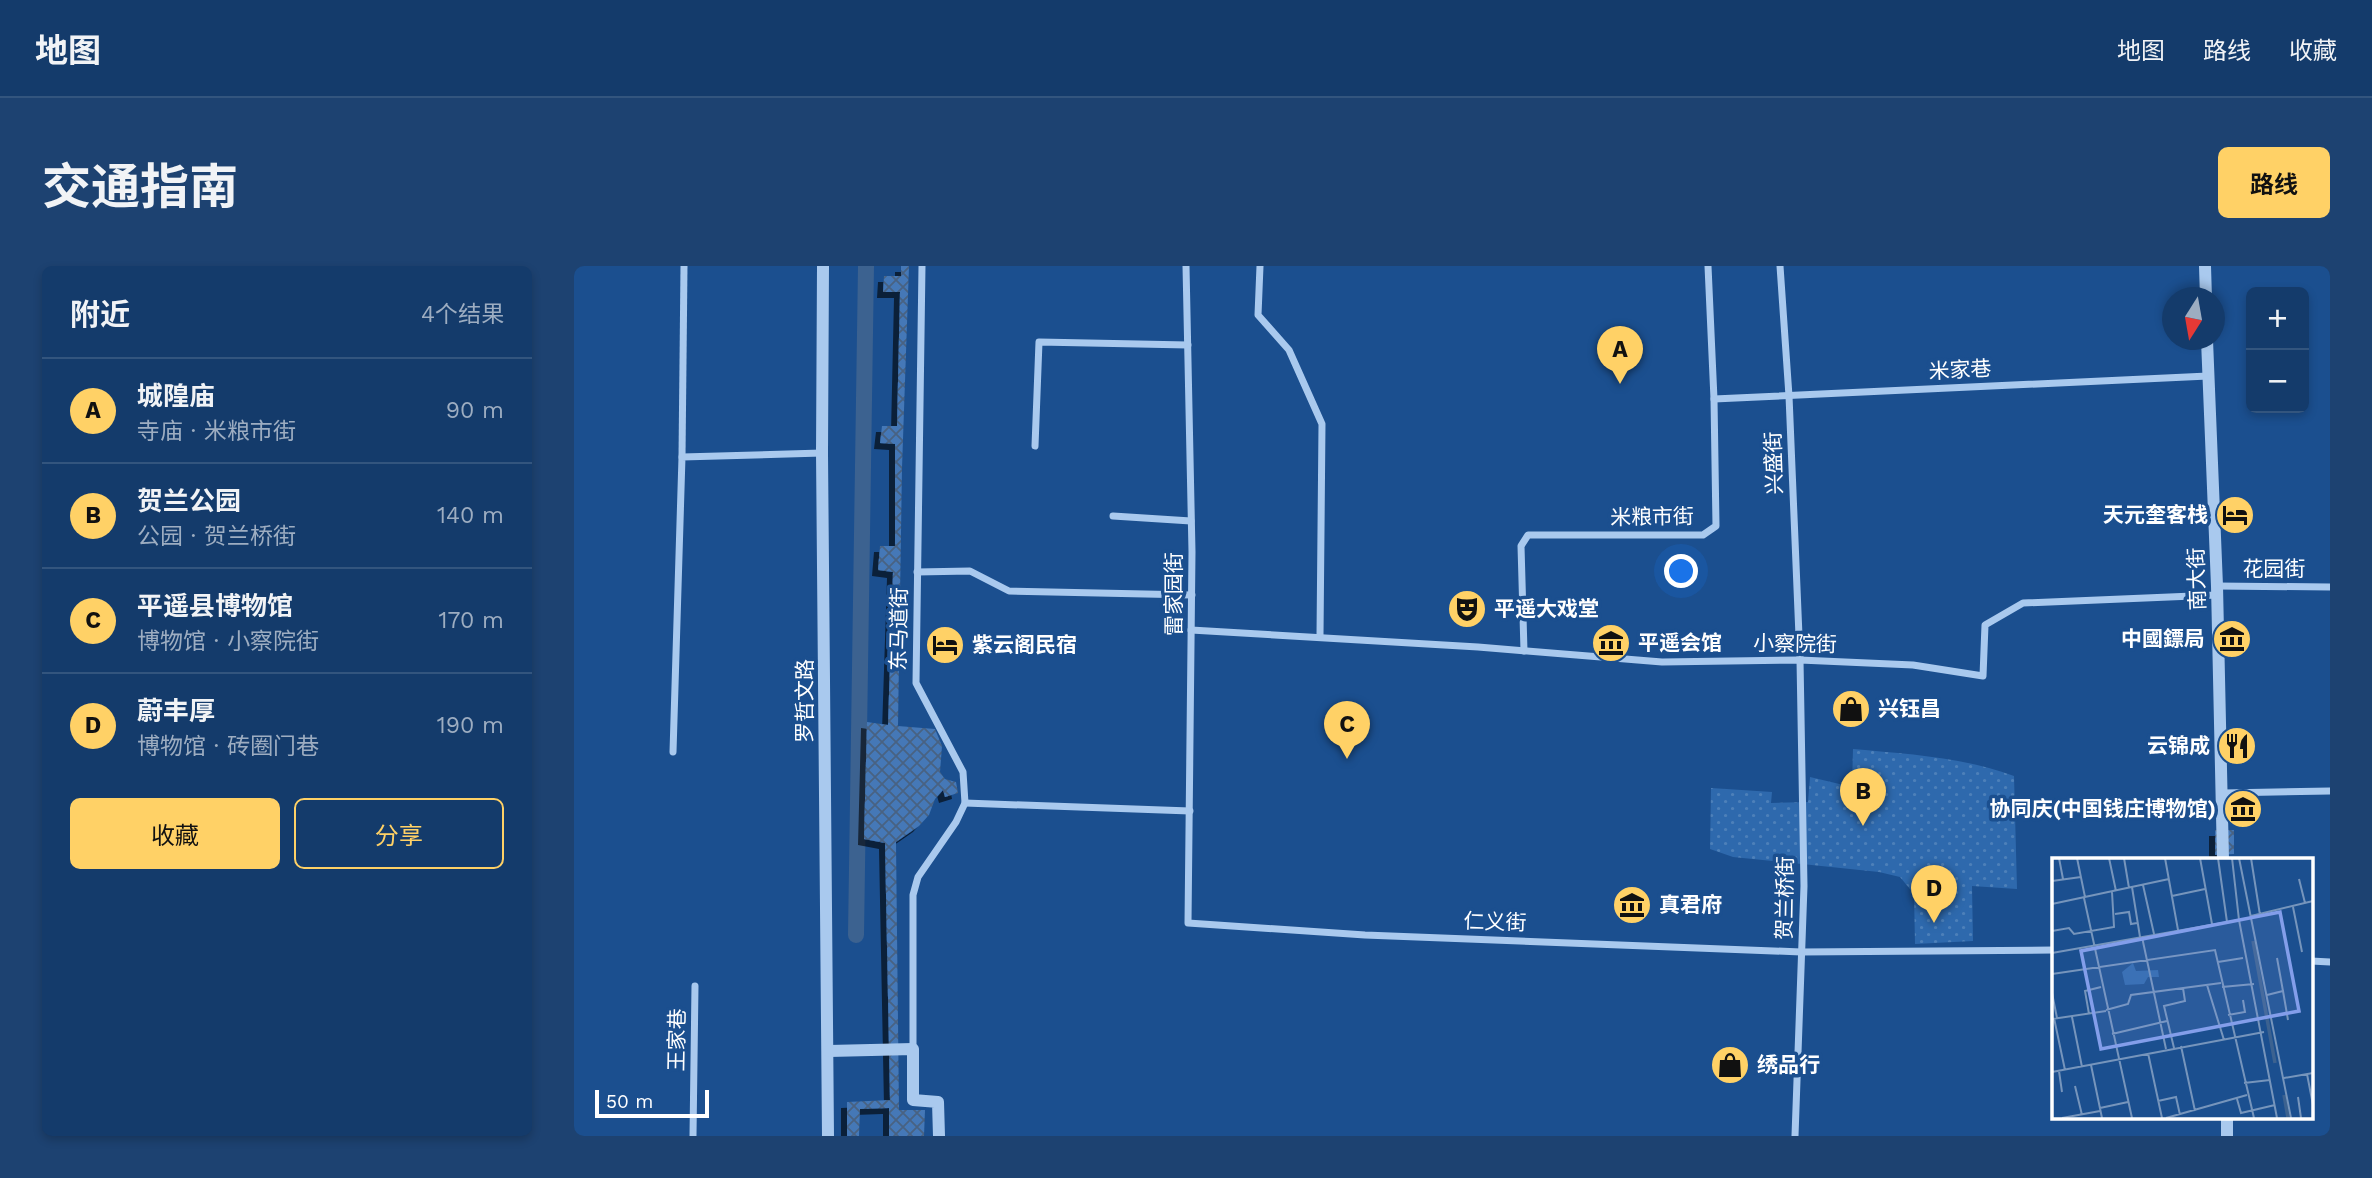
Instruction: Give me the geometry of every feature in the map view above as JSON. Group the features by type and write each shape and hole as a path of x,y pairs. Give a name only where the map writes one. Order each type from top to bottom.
{"street":[{"path":"673,752 682,457 684,266"},
{"name":"罗哲文路","path":"823,266 828,1136"},
{"name":"东马道街","path":"922,266 916,683 963,772 965,803"},
{"name":"雷家园街","path":"1186,266 1192,595 1188,922"},
{"path":"1260,266 1258,315 1289,350 1322,424 1320,636"},
{"name":"米粮市街","path":"1524,650 1521,546 1528,535 1703,535 1716,526 1714,399 1707,266"},
{"name":"兴盛街","path":"1780,266 1789,396 1800,660"},
{"path":"2205,266 2206,287"},
{"path":"1035,446 1039,342 1188,345"},
{"name":"南大街","path":"2207,350 2217,591 2223,858"},
{"name":"米家巷","path":"1714,399 2208,376"},
{"path":"682,457 822,453"},
{"path":"1113,516 1191,521"},
{"path":"917,572 970,572 1009,591 1192,595"},
{"name":"花园街","path":"2217,591 2330,587"},
{"name":"小察院街","path":"1191,630 1320,636 1662,662 1800,660 1913,664 1983,676 1985,625 2023,603 2217,591"},
{"name":"贺兰桥街","path":"1796,1136 1804,886 1800,660"},
{"path":"2223,793 2330,791"},
{"path":"939,1136 938,1102 913,1100 913,895 918,877 956,822 965,803 1190,811"},
{"name":"仁义街","path":"1188,922 1366,935 1801,952 2052,950"},
{"path":"2312,961 2330,962"},
{"name":"王家巷","path":"693,1136 695,986"},
{"path":"829,1051 914,1049"},
{"path":"2227,1118 2227,1136"}],"shaded area":[{"path":"1853,749 1955,760 2014,776 2017,889 1972,886 1973,941 1915,944 1914,894 1900,877 1879,872 1733,857 1710,849 1711,788 1772,792 1771,803 1808,802 1810,777 1852,787"}],"building":[{"path":"901,266 909,266 902,468 898,726 935,729 942,746 940,772 945,779 956,782 958,793 945,797 943,790 935,799 929,815 919,826 896,842 899,1110 925,1110 924,1136 889,1136 889,1108 860,1109 859,1136 847,1136 847,1102 890,1100 885,843 864,839 867,722 888,725 893,572 878,570 880,546 895,546 895,444 880,443 882,426 897,426 900,292 883,292 884,276 901,276"},
{"path":"2215,830 2234,830 2234,854 2215,855"}],"waterway":[{"path":"856,935 866,266"}],"place":[{"name":"城隍庙","path":"1620,384"},
{"name":"天元奎客栈","path":"2235,515"},
{"name":"平遥大戏堂","path":"1467,609"},
{"name":"中國鏢局","path":"2232,639"},
{"name":"平遥会馆","path":"1611,643"},
{"name":"紫云阁民宿","path":"945,645"},
{"name":"兴钰昌","path":"1851,709"},
{"name":"云锦成","path":"2237,746"},
{"name":"平遥县博物馆","path":"1347,759"},
{"name":"协同庆(中国钱庄博物馆)","path":"2243,809"},
{"name":"贺兰公园","path":"1863,826"},
{"name":"真君府","path":"1632,905"},
{"name":"蔚丰厚","path":"1934,923"},
{"name":"绣品行","path":"1730,1065"}]}
